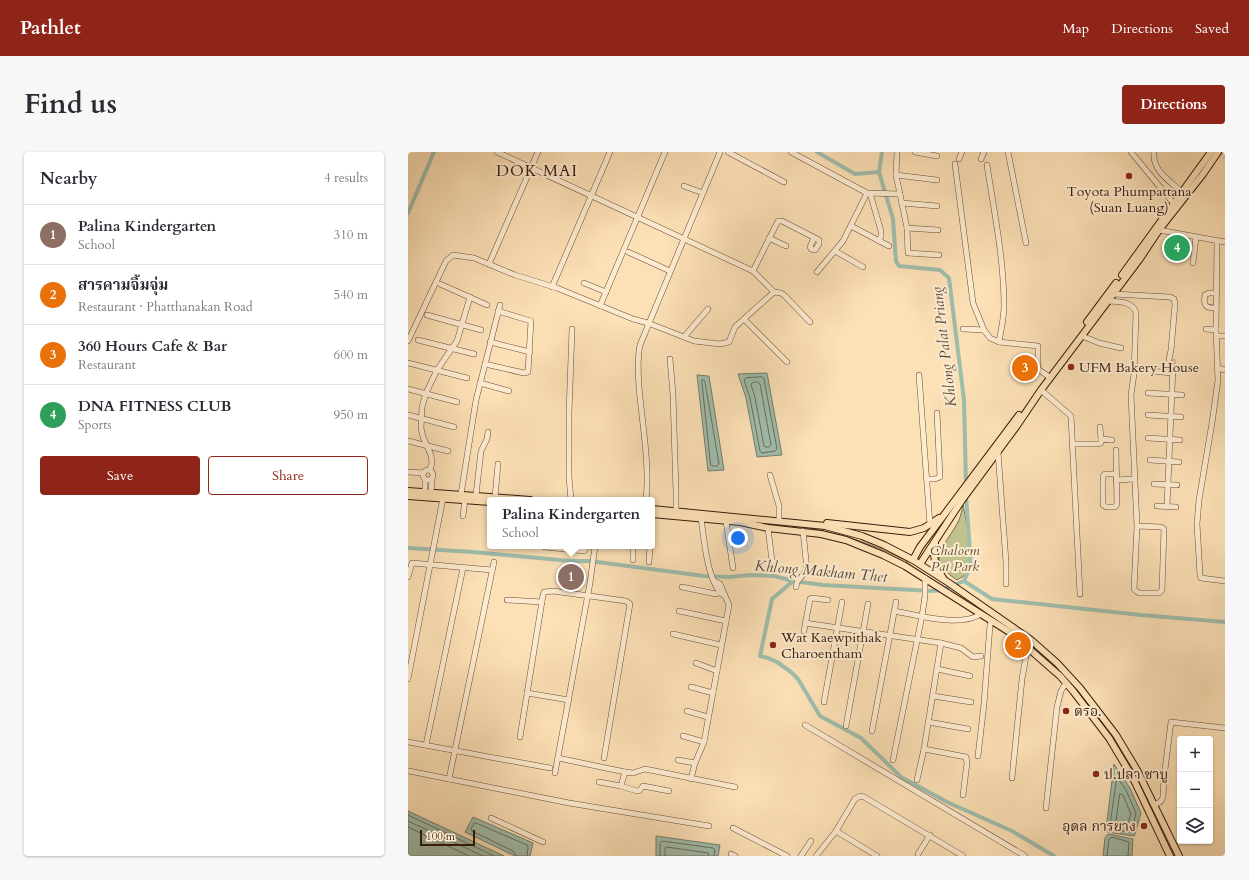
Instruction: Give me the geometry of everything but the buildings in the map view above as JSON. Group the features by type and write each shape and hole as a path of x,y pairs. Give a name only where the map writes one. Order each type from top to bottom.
{"main road":[{"path":"905,566 916,563 936,540 974,480 1211,152"},
{"path":"925,578 916,563 916,552 946,512 998,452 1041,390 1218,152"},
{"path":"408,491 487,499"},
{"path":"408,496 428,494 443,498 476,495 487,498"},
{"path":"655,509 779,520 825,526 862,536 884,545 947,581 1031,640 1057,663 1080,688 1116,735 1137,770 1179,856"},
{"path":"809,523 855,525 910,532 930,525 946,512"},
{"path":"655,514 701,518 768,528 803,531 846,540 905,566 1011,633 1066,683 1109,738 1136,785 1170,856"},
{"path":"936,540 934,551 935,564 947,581"}],"street":[{"path":"497,152 753,271 774,292 784,295 810,322"},
{"path":"489,264 538,152"},
{"path":"552,287 610,152"},
{"path":"600,306 638,218 664,152"},
{"path":"646,497 646,473 638,360 640,345 720,152"},
{"path":"728,152 784,182"},
{"path":"791,152 870,193 898,194"},
{"path":"897,152 896,175 898,194 902,203 907,228 908,253 939,255"},
{"path":"914,152 937,156"},
{"path":"962,152 957,162 974,303 984,330 990,338 999,342 1038,346 1038,369 1048,376"},
{"path":"981,159 984,152"},
{"path":"1008,152 1026,243"},
{"path":"1131,152 1174,204"},
{"path":"1154,152 1153,158 1160,172 1182,192"},
{"path":"987,165 998,237 1002,278 1004,311 1003,326 999,342"},
{"path":"896,175 937,180"},
{"path":"684,186 702,193"},
{"path":"817,272 843,241 870,193"},
{"path":"870,193 881,231 879,241"},
{"path":"902,203 937,206"},
{"path":"753,271 776,222 779,221 814,238"},
{"path":"851,228 889,246"},
{"path":"907,228 938,230"},
{"path":"1159,230 1225,242"},
{"path":"1193,263 1196,237"},
{"path":"769,238 786,246"},
{"path":"1217,241 1216,333 1218,368 1215,405 1201,485 1197,524 1201,578 1225,581"},
{"path":"835,251 863,267"},
{"path":"628,252 670,271"},
{"path":"408,341 446,261 454,255 474,258 633,319 694,341 712,344 729,342 735,327 774,292"},
{"path":"584,283 606,292"},
{"path":"440,284 487,305"},
{"path":"1216,308 1206,306 1204,301 1205,295 1209,293 1217,293"},
{"path":"1113,294 1170,297 1174,299 1175,304 1171,359"},
{"path":"428,494 433,472 430,470 432,463 431,454 422,433 420,418 422,407 426,393 437,370 457,341 470,297"},
{"path":"1108,301 1131,304 1136,313 1134,374 1131,395 1137,526 1134,589 1138,593 1159,593 1162,590 1164,530 1161,527 1137,526"},
{"path":"463,516 463,497 480,383 500,305"},
{"path":"684,337 708,309"},
{"path":"485,364 526,374 528,372 531,321 498,311"},
{"path":"427,315 462,326 481,330"},
{"path":"744,319 787,362"},
{"path":"571,497 569,478 569,412 572,329"},
{"path":"963,329 984,330"},
{"path":"1206,329 1225,336"},
{"path":"1082,336 1122,348"},
{"path":"418,340 474,354"},
{"path":"490,342 530,352"},
{"path":"670,359 673,395 676,511"},
{"path":"408,363 467,378"},
{"path":"1218,368 1225,370"},
{"path":"1149,371 1172,369 1167,506"},
{"path":"919,375 930,525"},
{"path":"480,383 509,391"},
{"path":"408,388 457,402"},
{"path":"1041,390 1071,416 1080,594"},
{"path":"1148,393 1182,395"},
{"path":"927,479 940,478 937,413"},
{"path":"408,415 454,427"},
{"path":"1148,416 1181,417"},
{"path":"1072,444 1101,443 1100,427"},
{"path":"476,495 480,451 487,439 488,432"},
{"path":"1148,438 1180,440"},
{"path":"1101,439 1112,440"},
{"path":"408,440 448,451"},
{"path":"1116,450 1116,474 1116,480 1116,506 1106,507 1103,505 1103,476 1105,474 1116,474"},
{"path":"998,452 1006,562 1006,584"},
{"path":"1150,460 1179,462"},
{"path":"492,497 498,464"},
{"path":"428,494 424,476 426,470 430,470"},
{"path":"408,472 424,476 429,480 432,478"},
{"path":"770,475 779,506 779,520"},
{"path":"1116,480 1134,479"},
{"path":"1154,484 1177,485"},
{"path":"408,679 443,498"},
{"path":"1157,506 1176,507"},
{"path":"691,779 695,763 704,742 729,605 727,598 716,587 707,555 701,518"},
{"path":"726,521 733,568"},
{"path":"768,528 772,560"},
{"path":"796,587 797,582 808,570 803,531"},
{"path":"564,549 584,551 585,549"},
{"path":"555,773 588,596 595,549"},
{"path":"633,549 633,560"},
{"path":"649,562 650,549"},
{"path":"449,779 494,562"},
{"path":"408,577 412,563 492,570"},
{"path":"426,745 462,568"},
{"path":"893,760 918,640 926,588 925,578"},
{"path":"682,587 716,594 721,592"},
{"path":"520,737 543,595 547,591 626,601 630,604 616,678 604,758"},
{"path":"804,631 810,599 828,600"},
{"path":"507,600 542,602"},
{"path":"824,702 842,602"},
{"path":"872,730 896,602"},
{"path":"846,726 868,604"},
{"path":"678,611 726,621"},
{"path":"894,611 922,616 965,620 972,619 981,614"},
{"path":"978,756 984,704 990,625 992,621"},
{"path":"805,623 941,644 961,648 973,657 981,656"},
{"path":"673,634 721,645"},
{"path":"917,780 924,749 941,644"},
{"path":"1012,778 1022,679 1027,651 1029,648"},
{"path":"696,662 717,671"},
{"path":"937,669 970,676"},
{"path":"1046,808 1058,707 1061,691 1066,683"},
{"path":"691,687 713,693"},
{"path":"527,693 569,700"},
{"path":"933,696 971,702"},
{"path":"687,711 708,717"},
{"path":"928,722 968,730"},
{"path":"1154,805 1161,801 1164,793 1164,777 1171,722 1225,728"},
{"path":"805,725 1025,856"},
{"path":"683,736 704,742"},
{"path":"408,742 550,768"},
{"path":"924,749 966,757 967,763 963,795"},
{"path":"558,758 625,772 637,772 645,769 735,787"},
{"path":"678,760 695,763"},
{"path":"409,772 569,803 709,826"},
{"path":"621,786 625,772"},
{"path":"599,782 637,791 639,791 643,786 669,791"},
{"path":"816,856 836,831 855,799 860,796 930,835 963,856"},
{"path":"491,818 544,842"},
{"path":"733,828 787,856"},
{"path":"836,831 877,856"},
{"path":"918,854 930,835"},
{"path":"801,856 811,841"}],"green space":[{"name":"Chaloem Pat Park","path":"963,505 969,540 970,560 967,573 957,580 943,568 939,555 959,520"},
{"path":"764,524 801,527 837,534 871,545 905,560 908,563 871,547"}],"water":[{"path":"767,373 782,455 757,457 746,398 738,374"},
{"path":"697,375 709,376 724,470 708,471"},
{"path":"1114,764 1130,788 1141,813 1134,836 1107,832 1106,830"},
{"path":"408,811 504,856 408,856"},
{"path":"473,817 533,843 530,856 515,856 465,832"},
{"path":"1109,834 1133,839 1132,856 1103,856 1105,838"},
{"path":"656,836 720,845 718,856 656,856"}],"waterway":[{"path":"408,213 434,152"},
{"path":"817,152 855,174 879,172"},
{"name":"Khlong Palat Priang","path":"882,152 879,172 893,219 896,261 899,266 940,270 949,278 964,400 966,485"},
{"name":"Khlong Palat Priang","path":"964,581 971,565 966,496"},
{"name":"Khlong Makham Thet","path":"408,548 571,561 590,561 704,576 774,576 793,581 823,585 932,591 941,590 964,581"},
{"path":"793,581 772,599 760,656 777,662 791,672 798,679 820,716 861,738 901,777 947,802 1012,831 1054,856"},
{"name":"Khlong Makham Thet","path":"964,581 992,599 1141,615 1225,622"}],"tunnel":[{"path":"1218,152 1225,157"},
{"path":"1169,359 1170,367"},
{"path":"1173,359 1173,366"}],"place":[{"name":"Toyota Phumpattana (Suan Luang)","path":"1129,176"},
{"name":"DNA FITNESS CLUB","path":"1177,248"},
{"name":"UFM Bakery House","path":"1071,367"},
{"name":"360 Hours Cafe & Bar","path":"1025,368"},
{"name":"Palina Kindergarten","path":"571,577"},
{"name":"Wat Kaewpithak Charoentham","path":"773,645"},
{"name":"สารคามจิ้มจุ่ม","path":"1018,645"},
{"name":"ตรอ.","path":"1066,711"},
{"name":"ป.ปลา ชาบู","path":"1096,774"},
{"name":"อุดล การยาง","path":"1144,826"}],"district":[{"name":"DOK MAI","path":"537,171"}]}
